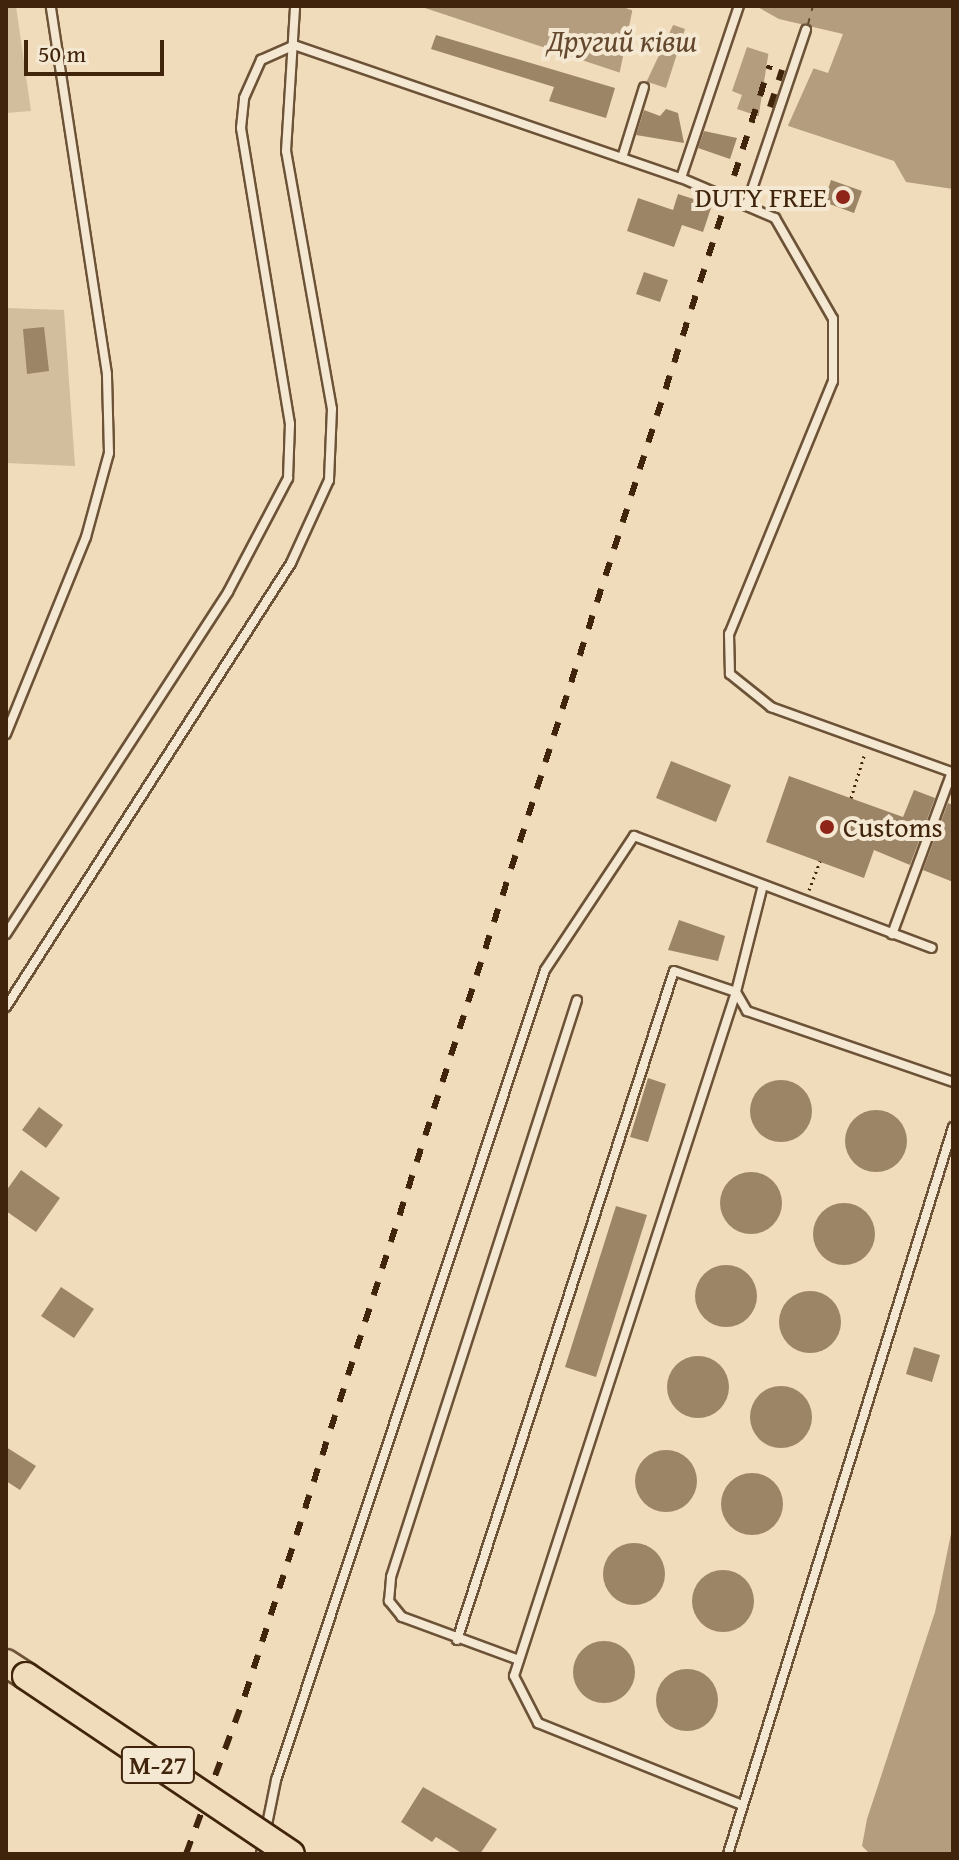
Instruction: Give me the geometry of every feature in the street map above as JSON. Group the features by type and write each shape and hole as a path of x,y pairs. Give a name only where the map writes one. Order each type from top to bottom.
{"main road":[{"name":"М-27","path":"16,1670 291,1854"}],"lane":[{"path":"6,734 86,537 109,453 107,374 51,6"},
{"path":"6,1007 291,563 329,480 332,409 286,151 295,6"},
{"path":"681,178 739,6"},
{"path":"747,204 806,30"},
{"path":"6,934 228,592 288,478 290,424 241,128 244,98 261,60 294,45 681,178 775,218 833,319 833,381 729,634 730,674 771,707 952,772 892,934"},
{"path":"622,158 644,87"},
{"path":"261,1854 276,1780 545,970 634,836 932,948"},
{"path":"740,1804 538,1723 514,1676 736,992 763,885"},
{"path":"457,1640 674,971 736,992 747,1011 953,1082"},
{"path":"519,1660 457,1640 402,1617 389,1601 391,1577 577,1000"},
{"path":"728,1854 740,1804 953,1127"}],"path":[{"path":"851,798 868,740"},
{"path":"805,901 820,861"}],"shaded area":[{"path":"6,6 16,6 31,111 6,113"},
{"path":"6,308 64,310 75,466 6,463"}],"water":[{"name":"Другий ківш","path":"419,6 620,6 685,29 666,88"},
{"name":"Другий ківш","path":"756,6 953,6 953,189 906,182 894,161 737,109 742,95 732,91 747,47 828,73 843,34 779,19"},
{"path":"953,1524 953,1854 870,1854 862,1846 867,1819 935,1612"}],"pier":[{"path":"633,7 675,21 645,85 619,76"},
{"path":"769,50 815,65 786,130 758,120"}],"building":[{"path":"436,35 615,88 606,118 549,101 554,87 431,49"},
{"path":"666,109 678,113 684,143 636,135 644,110 660,116"},
{"path":"704,131 737,138 730,159 698,148"},
{"name":"DUTY FREE","path":"831,180 862,191 854,213 824,202"},
{"path":"678,194 712,205 703,232 682,225 674,247 627,231 638,198 673,210"},
{"path":"644,272 668,280 660,302 636,294"},
{"path":"44,327 49,371 27,374 23,329"},
{"path":"671,761 731,785 716,822 656,798"},
{"name":"Customs","path":"789,776 903,817 914,790 935,798 910,865 874,850 864,878 766,842"},
{"path":"948,803 953,805 953,882 923,870"},
{"path":"679,920 725,936 718,961 668,950"},
{"path":"648,1078 666,1084 648,1142 630,1137"},
{"path":"781,1080 793,1082 803,1089 810,1099 810,1123 803,1133 793,1140 781,1142 769,1140 759,1133 752,1123 750,1111 752,1099 759,1089 769,1082"},
{"path":"39,1107 63,1125 46,1148 22,1130"},
{"path":"876,1110 888,1112 898,1119 905,1129 905,1153 898,1163 888,1170 876,1172 864,1170 854,1163 847,1153 845,1141 847,1129 854,1119 864,1112"},
{"path":"21,1170 60,1198 36,1232 6,1211 6,1191"},
{"path":"751,1172 763,1174 773,1181 780,1191 780,1215 773,1225 763,1232 751,1234 739,1232 729,1225 722,1215 720,1203 722,1191 729,1181 739,1174"},
{"path":"844,1203 856,1205 866,1212 873,1222 873,1246 866,1256 856,1263 844,1265 832,1263 822,1256 815,1246 813,1234 815,1222 822,1212 832,1205"},
{"path":"616,1206 647,1215 596,1377 565,1367"},
{"path":"726,1265 738,1267 748,1274 755,1284 755,1308 748,1318 738,1325 726,1327 714,1325 704,1318 697,1308 695,1296 697,1284 704,1274 714,1267"},
{"path":"61,1287 94,1309 74,1338 41,1316"},
{"path":"810,1291 822,1293 832,1300 839,1310 839,1334 832,1344 822,1351 810,1353 798,1351 788,1344 781,1334 779,1322 781,1310 788,1300 798,1293"},
{"path":"914,1347 940,1355 932,1382 906,1374"},
{"path":"698,1356 710,1358 720,1365 727,1375 727,1399 720,1409 710,1416 698,1418 686,1416 676,1409 669,1399 667,1387 669,1375 676,1365 686,1358"},
{"path":"781,1386 793,1388 803,1395 810,1405 810,1429 803,1439 793,1446 781,1448 769,1446 759,1439 752,1429 750,1417 752,1405 759,1395 769,1388"},
{"path":"6,1447 36,1466 20,1490 6,1481"},
{"path":"666,1450 678,1452 688,1459 695,1469 695,1493 688,1503 678,1510 666,1512 654,1510 644,1503 637,1493 635,1481 637,1469 644,1459 654,1452"},
{"path":"752,1473 764,1475 774,1482 781,1492 781,1516 774,1526 764,1533 752,1535 740,1533 730,1526 723,1516 721,1504 723,1492 730,1482 740,1475"},
{"path":"634,1543 646,1545 656,1552 663,1562 663,1586 656,1596 646,1603 634,1605 622,1603 612,1596 605,1586 603,1574 605,1562 612,1552 622,1545"},
{"path":"723,1570 735,1572 745,1579 752,1589 752,1613 745,1623 735,1630 723,1632 711,1630 701,1623 694,1613 692,1601 694,1589 701,1579 711,1572"},
{"path":"604,1641 616,1643 626,1650 633,1660 633,1684 626,1694 616,1701 604,1703 592,1701 582,1694 575,1684 573,1672 575,1660 582,1650 592,1643"},
{"path":"687,1669 699,1671 709,1678 716,1688 716,1712 709,1722 699,1729 687,1731 675,1729 665,1722 658,1712 656,1700 658,1688 665,1678 675,1671"},
{"path":"423,1787 497,1829 480,1854 463,1854 436,1837 432,1842 401,1822"}],"ferry route":[{"path":"807,28 813,6"}],"railway":[{"path":"186,1854 245,1695 770,65"},
{"path":"770,107 782,70"}],"place":[{"name":"DUTY FREE","path":"843,197"},
{"name":"Customs","path":"827,827"}]}
